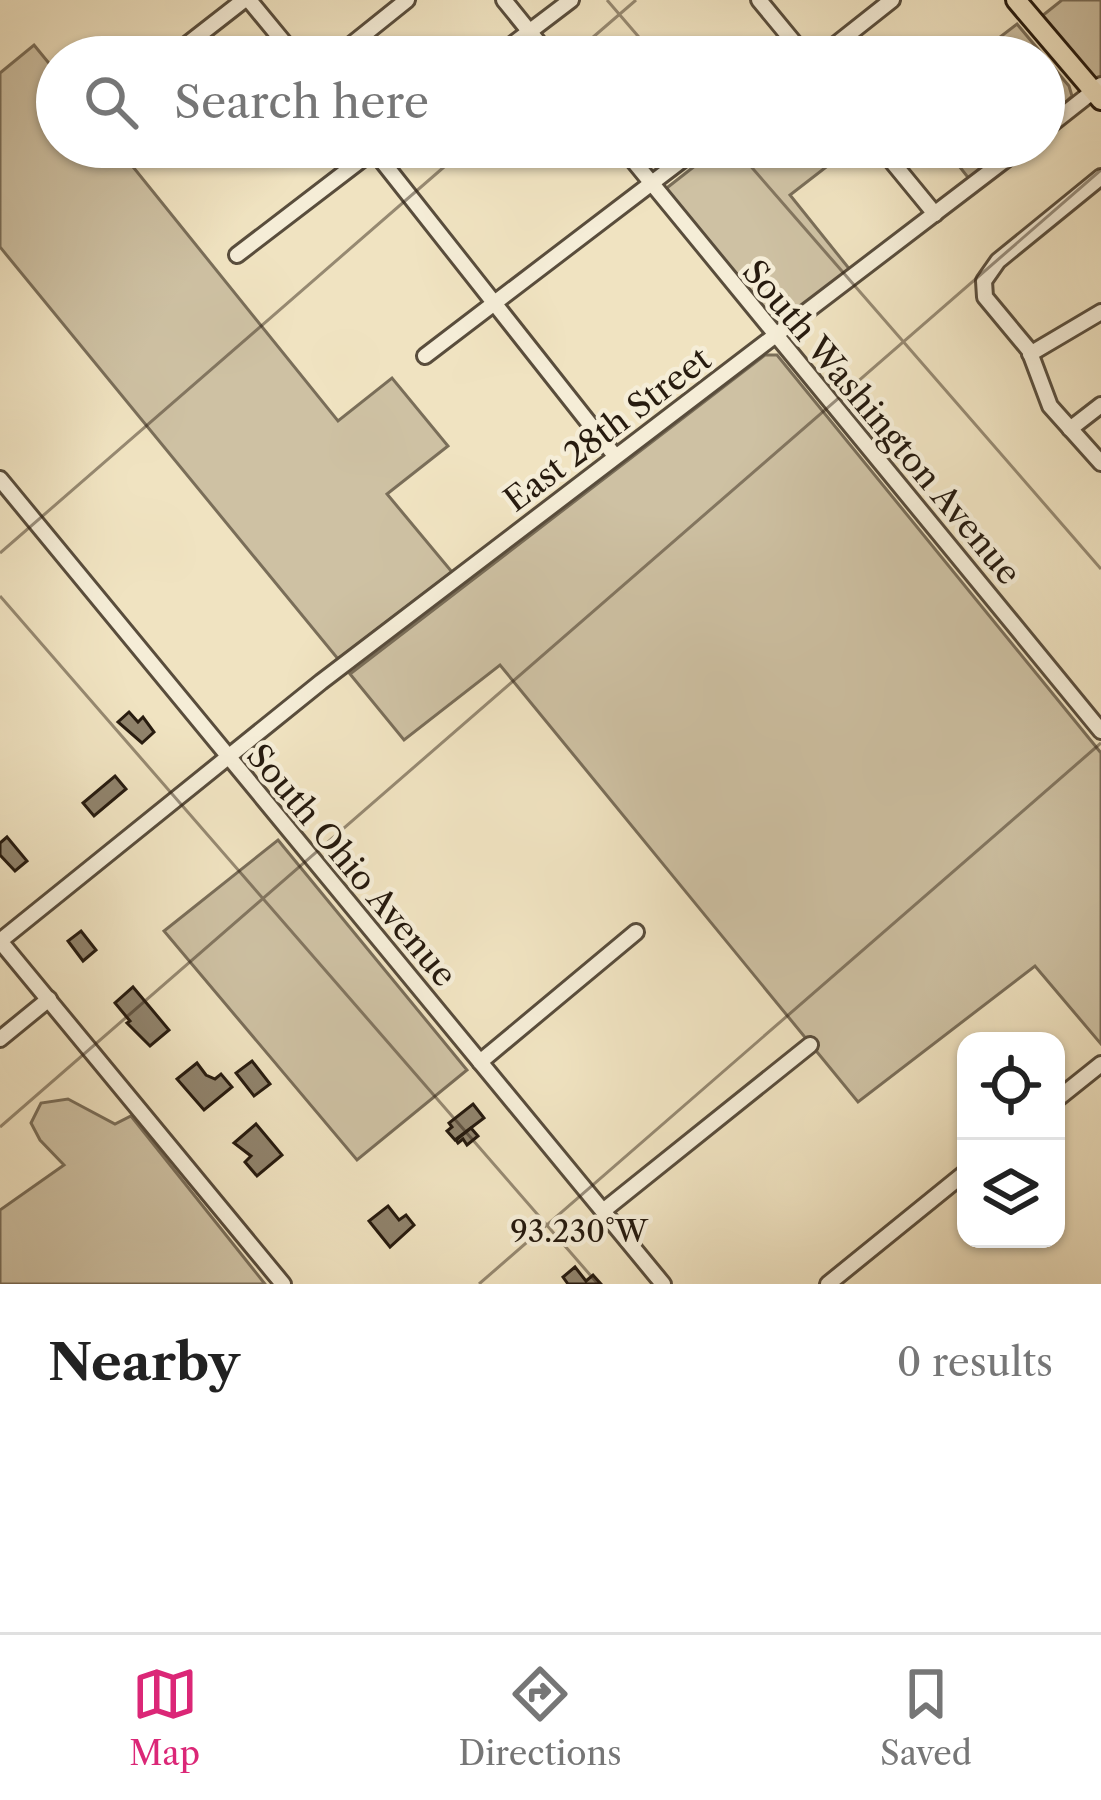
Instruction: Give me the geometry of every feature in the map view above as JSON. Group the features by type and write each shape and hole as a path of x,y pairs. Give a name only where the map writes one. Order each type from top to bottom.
{"main road":[{"path":"1016,0 1048,36"},
{"path":"1065,55 1098,92"}],"street":[{"path":"199,36 246,0 278,36"},
{"path":"362,36 407,0"},
{"path":"504,0 533,36"},
{"path":"525,36 571,0"},
{"path":"759,0 789,36"},
{"path":"847,36 892,0"},
{"path":"1065,115 1098,92"},
{"path":"237,255 349,168"},
{"path":"391,168 615,456"},
{"name":"South Washington Avenue","path":"639,168 1101,731"},
{"path":"425,356 671,168"},
{"path":"897,168 935,214"},
{"name":"East 28th Street","path":"0,940 615,456 995,168"},
{"path":"1101,177 998,261 984,281 985,298 1030,354 1050,406 1101,463"},
{"path":"1030,354 1096,316 1101,334"},
{"path":"1070,429 1101,405"},
{"name":"South Ohio Avenue","path":"0,479 663,1284"},
{"path":"480,1062 636,932"},
{"path":"0,940 284,1284"},
{"path":"0,1039 49,999"},
{"path":"603,1211 810,1045"},
{"path":"1065,1093 1101,1064"},
{"path":"828,1284 957,1179"}],"shaded area":[{"path":"1062,0 1101,0 1101,77 1085,78 1065,54 1065,36 1050,36 1037,20"},
{"path":"1017,24 1027,36 1001,36"},
{"path":"34,45 36,168 134,168 338,421 392,378 448,446 387,494 452,572 338,659 0,247 0,73"},
{"path":"692,168 825,168 790,195 851,271 779,326 770,322 665,196 668,187"},
{"path":"961,168 985,168 970,180"},
{"path":"765,355 777,355 1101,753 1101,1044 1035,966 858,1102 500,665 404,740 350,674"},
{"path":"278,840 467,1070 357,1160 164,931"},
{"path":"68,1099 115,1124 131,1116 265,1284 0,1284 0,1210 64,1165 31,1123 41,1103"}],"building":[{"path":"129,712 138,722 143,717 154,732 142,743 118,722"},
{"path":"115,776 126,789 94,816 83,803"},
{"path":"7,837 27,861 15,871 0,855 0,843"},
{"path":"81,931 96,950 83,961 68,941"},
{"path":"133,987 169,1030 150,1046 115,1003"},
{"path":"252,1061 270,1084 254,1096 236,1073"},
{"path":"197,1063 206,1075 215,1079 221,1074 232,1087 204,1110 177,1079"},
{"path":"473,1104 484,1118 455,1140 447,1131 452,1127 449,1123"},
{"path":"256,1124 282,1155 257,1176 245,1162 251,1156 234,1143"},
{"path":"471,1128 478,1136 467,1145 463,1139 458,1143 456,1140"},
{"path":"388,1206 399,1220 406,1215 414,1225 390,1247 369,1221"},
{"path":"575,1267 586,1281 593,1275 601,1284 568,1284 563,1277"}]}
